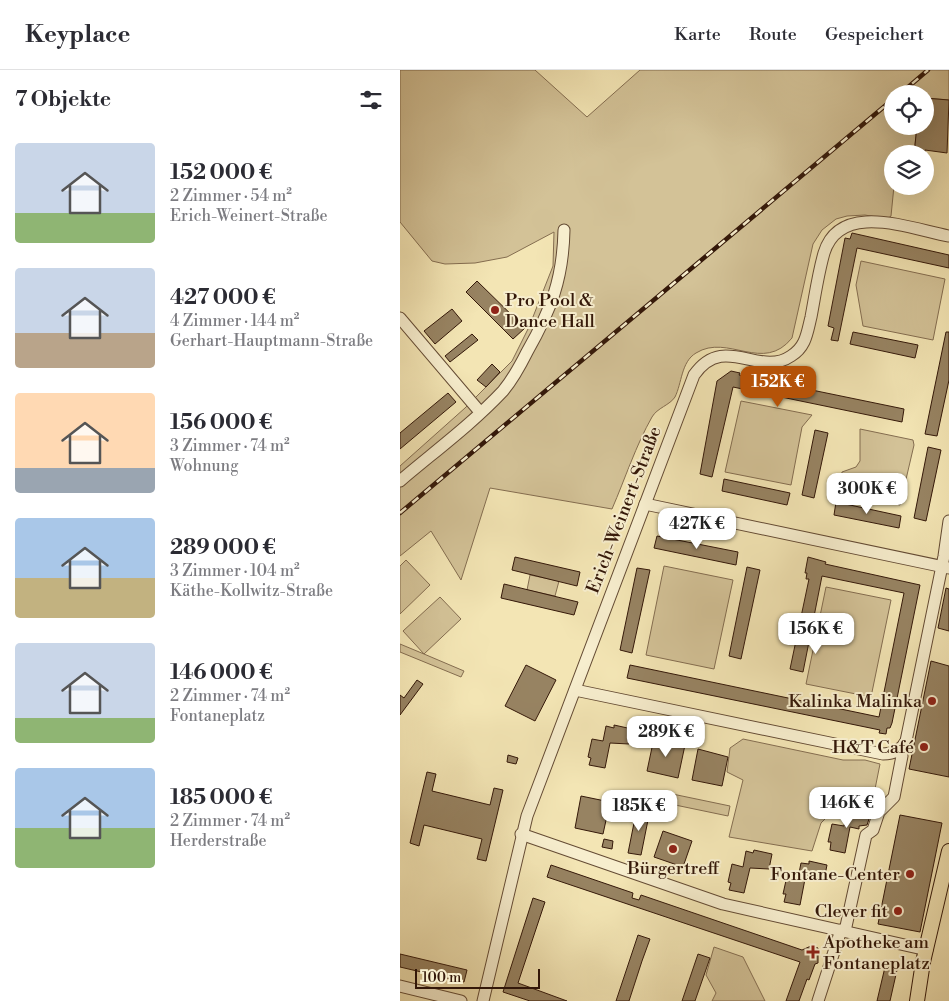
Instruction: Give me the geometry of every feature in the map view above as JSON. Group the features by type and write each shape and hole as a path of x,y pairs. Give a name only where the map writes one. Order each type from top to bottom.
{"main road":[{"path":"917,1001 926,950 949,851"}],"street":[{"name":"Erich-Weinert-Straße","path":"483,1001 521,834 691,382 698,369 709,360 723,356 737,356 774,364 789,358 801,348 807,337 824,252 841,230 852,224 870,221 949,236"},
{"path":"400,481 503,391 518,371 546,318 560,279 564,255 564,230"},
{"path":"400,318 480,412"},
{"path":"645,504 945,567"},
{"path":"574,690 882,754 898,751 906,741 945,567 949,521"},
{"path":"818,1001 843,931 866,835 873,830 879,812 894,798 902,756 898,751"},
{"path":"521,834 723,904 926,950"},
{"path":"400,986 461,1001"}],"shaded area":[{"path":"400,70 535,70 587,117 640,70 949,70 949,100 934,99 934,85 884,85 884,135 916,135 915,145 884,145 884,195 893,195 891,216 887,219 865,215 847,216 836,219 822,230 813,244 792,338 781,348 769,353 720,347 708,348 691,357 685,367 675,397 654,414 646,428 612,509 490,488 461,580 431,531 400,556 400,466 465,408 512,361 529,327 553,266 554,232 507,257 475,263 445,264 432,261 400,222"},
{"path":"861,261 945,279 933,340 863,326 856,285"},
{"path":"741,401 812,415 802,427 791,485 725,472"},
{"path":"860,429 913,440 914,445 900,505 838,492 842,472 856,467 860,461"},
{"path":"406,560 430,585 400,614 400,566"},
{"path":"664,566 733,580 714,669 646,655"},
{"path":"530,575 559,581 555,596 527,590"},
{"path":"826,587 891,600 871,697 806,684"},
{"path":"440,597 461,619 424,654 403,631"},
{"path":"400,644 464,671 461,677 400,652"},
{"path":"743,739 843,760 865,760 880,764 871,809 843,801 821,823 812,851 729,837 743,780 727,772 730,748"},
{"path":"658,791 730,806 728,816 656,801"},
{"path":"714,947 743,957 765,1001 712,1001 716,993 706,975"}],"building":[{"path":"934,99 949,100 947,153 934,151 934,145 915,145 916,135 934,135"},
{"path":"852,233 949,255 949,268 857,248 838,341 831,340 834,328 828,326 845,238 850,239"},
{"name":"Pro Pool & Dance Hall","path":"477,281 525,328 513,339 466,292"},
{"path":"452,309 462,321 435,344 424,331"},
{"path":"853,332 918,345 915,358 850,344"},
{"path":"946,332 949,332 949,380 937,436 925,434"},
{"path":"472,334 478,340 450,362 445,356"},
{"path":"492,364 500,372 486,387 477,380"},
{"path":"731,371 740,373 739,375 904,409 902,422 733,387 712,477 700,474 717,381"},
{"path":"448,393 456,402 400,449 400,433"},
{"path":"815,430 828,433 814,498 802,495"},
{"path":"928,447 941,450 926,521 914,518"},
{"path":"724,479 790,493 787,505 722,491"},
{"path":"836,502 901,516 899,528 834,515"},
{"path":"657,536 738,552 736,565 654,548"},
{"path":"515,557 580,572 577,586 512,570"},
{"path":"808,557 826,562 825,564 920,585 892,723 890,728 887,728 886,734 879,733 880,730 627,678 630,665 879,717 904,593 822,576 803,672 790,669 809,579 806,579 807,573 805,573"},
{"path":"747,567 760,570 741,659 729,656"},
{"path":"637,568 650,570 632,653 620,650"},
{"path":"504,584 578,602 574,615 501,598"},
{"path":"946,588 949,589 949,631 938,628"},
{"path":"931,661 949,666 949,777 909,769"},
{"path":"526,665 556,680 535,721 505,706"},
{"path":"417,680 423,684 400,715 400,695 404,698"},
{"path":"614,725 632,729 629,744 610,743 605,768 589,765 591,758 588,757 592,739 603,741 606,726 614,728"},
{"path":"654,738 685,745 678,778 647,771"},
{"path":"698,749 728,757 722,786 692,780"},
{"path":"508,755 518,758 516,764 507,762"},
{"path":"427,772 436,774 432,791 490,805 494,788 503,790 486,861 477,859 482,839 424,825 419,846 410,843"},
{"path":"581,796 610,802 603,834 575,828"},
{"path":"637,808 650,810 641,855 628,853"},
{"path":"855,809 871,813 867,825 859,826 859,829 850,827 845,853 830,850 831,842 828,842 832,824 844,826 847,811 854,812"},
{"name":"Fontane-Center","path":"900,815 942,823 920,932 878,924"},
{"name":"Bürgertreff","path":"663,831 692,841 683,867 654,857"},
{"path":"604,839 613,841 612,849 602,847"},
{"path":"754,850 772,854 769,869 750,868 744,893 729,890 731,883 728,882 732,864 743,867 746,851 753,853"},
{"path":"809,861 827,865 824,880 805,879 800,905 784,902 786,894 783,894 787,876 798,878 801,863 809,864"},
{"path":"551,865 633,893 632,898 639,900 641,895 802,950 811,946 818,948 818,963 815,964 809,980 807,979 799,1001 786,1001 800,962 547,877"},
{"path":"533,898 545,902 518,983 567,1001 530,1001 503,992"},
{"path":"638,935 650,939 629,1001 616,1001"},
{"path":"400,954 467,970 464,982 400,967"},
{"path":"698,954 710,958 695,1001 682,1001"},
{"path":"885,967 897,970 890,1001 877,1001"}],"railway":[{"path":"910,85 928,70"},
{"path":"400,513 884,107"}],"place":[{"name":"Pro Pool & Dance Hall","path":"495,310"},
{"name":"Kalinka Malinka","path":"932,701"},
{"name":"H&T Café","path":"924,747"},
{"name":"Bürgertreff","path":"673,849"},
{"name":"Fontane-Center","path":"910,874"},
{"name":"Clever fit","path":"898,911"},
{"name":"Apotheke am Fontaneplatz","path":"813,952"}]}
